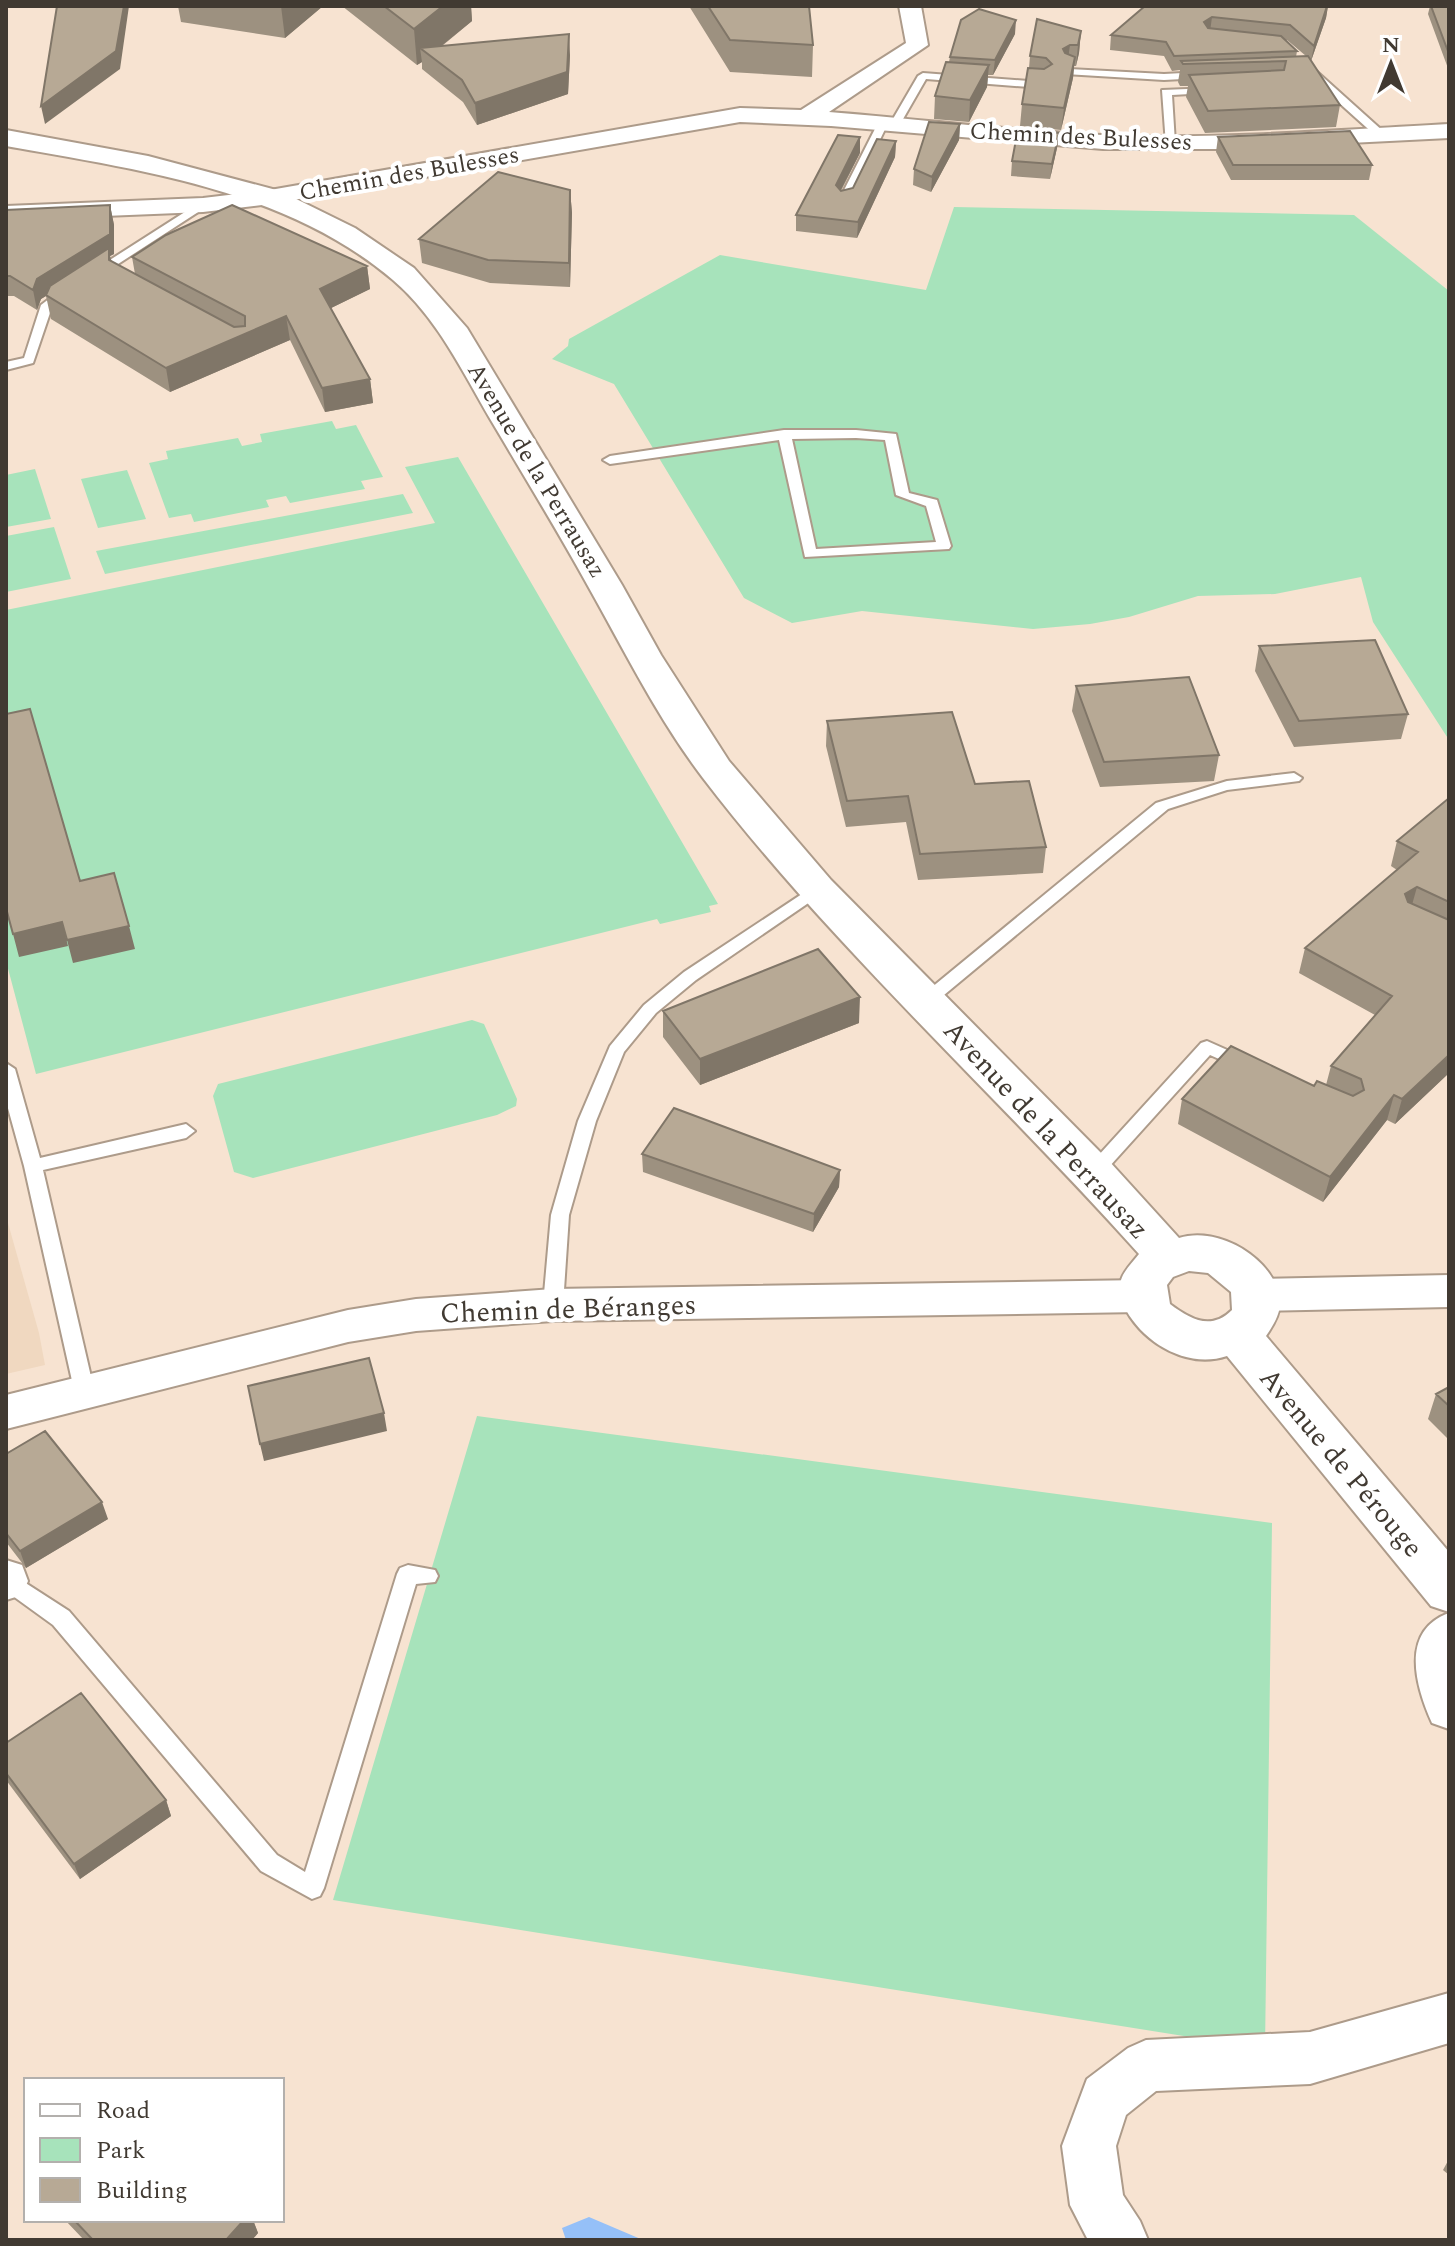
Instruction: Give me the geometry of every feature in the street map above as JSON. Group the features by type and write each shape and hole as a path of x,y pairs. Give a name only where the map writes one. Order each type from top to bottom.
{"street":[{"path":"809,115 917,45 910,6"},
{"name":"Chemin des Bulesses","path":"6,213 214,210 270,197 718,117 809,115 1028,137 1170,143 1380,134 1445,135"},
{"name":"Avenue de la Perrausaz","path":"6,138 148,164 270,197 345,234 404,274 452,328 597,571 643,655 715,768 817,889 1093,1173 1169,1257"},
{"path":"1247,1314 1238,1269 1222,1259 1186,1253 1169,1257 1147,1273 1142,1284 1142,1296 1156,1322 1186,1338 1213,1340 1247,1314 1449,1291"},
{"name":"Chemin de Béranges","path":"6,1412 348,1326 416,1315 553,1305 1142,1296"},
{"name":"Avenue de Pérouge","path":"1247,1314 1449,1590"},
{"path":"1449,1633 1439,1646 1439,1671 1449,1708"},
{"path":"1121,2240 1097,2205 1089,2146 1106,2098 1146,2066 1310,2058 1449,2018"}],"lane":[{"path":"1298,67 1310,72 1380,134"},
{"path":"1069,72 1164,77 1208,75"},
{"path":"844,202 889,124 923,76 1042,85"},
{"path":"1170,143 1166,92 1229,89"},
{"path":"6,366 29,360 47,305 214,210"},
{"path":"610,460 784,434 855,432 891,437 903,495 932,503 944,546 810,554 784,434"},
{"name":"Avenue de la Perrausaz","path":"926,1001 1162,806 1202,790 1237,781 1294,778"},
{"path":"553,1305 560,1215 587,1121 616,1050 650,1009 690,976 817,889"},
{"path":"1093,1173 1207,1047 1263,1073"},
{"path":"6,1069 33,1166 85,1394"},
{"path":"33,1166 186,1131"},
{"path":"6,1580 61,1618 269,1863 312,1888 408,1574 427,1576"}],"shaded area":[{"path":"6,1216 45,1365 6,1374"}],"green space":[{"path":"954,207 1354,215 1449,291 1449,740 1373,622 1361,577 1275,594 1198,596 1129,617 1033,629 862,611 792,623 744,598 614,384 552,359 568,346 569,339 720,255 926,290"},
{"path":"332,421 336,429 356,425 383,477 361,481 365,489 290,503 286,496 266,500 269,507 194,522 191,514 169,518 149,463 168,459 166,451 238,438 242,446 262,442 260,434"},
{"path":"458,457 718,904 709,906 711,912 660,924 657,919 36,1074 6,961 6,610 435,523 405,467"},
{"path":"35,469 51,519 6,527 6,475"},
{"path":"127,470 146,519 98,528 81,479"},
{"path":"403,494 413,513 105,574 96,551"},
{"path":"54,527 71,579 6,592 6,536"},
{"path":"472,1020 484,1024 517,1099 516,1106 497,1115 253,1178 234,1172 213,1096 218,1084"},
{"path":"477,1416 1272,1523 1265,2049 333,1900"}],"water":[{"path":"589,2217 643,2240 566,2240 562,2228"}],"building":[{"path":"57,6 124,6 116,51 41,106"},
{"path":"384,6 443,6 414,29"},
{"path":"708,6 809,6 813,45 730,40"},
{"path":"1145,6 1327,6 1314,46 1290,25 1212,17 1204,22 1208,28 1281,36 1297,51 1174,56 1166,42 1111,35"},
{"path":"1431,6 1449,6 1449,54"},
{"path":"979,9 1016,20 995,60 950,57 961,20"},
{"path":"1037,19 1081,31 1078,45 1063,49 1075,57 1064,108 1022,104 1028,68 1044,69 1052,64 1046,58 1030,56"},
{"path":"569,34 567,72 475,103 462,80 420,48"},
{"path":"1308,56 1340,105 1208,111 1189,75 1284,70 1286,61 1183,64 1181,61"},
{"path":"946,62 989,65 970,100 935,96"},
{"path":"929,122 960,124 932,177 914,169"},
{"path":"1018,129 1059,133 1052,164 1012,161"},
{"path":"1350,131 1372,165 1233,165 1218,137"},
{"path":"838,135 860,137 836,185 841,191 853,188 877,139 896,141 858,222 796,215"},
{"path":"498,172 570,190 569,263 488,260 419,239"},
{"path":"110,205 110,234 37,279 33,290 6,276 6,210"},
{"path":"232,205 367,266 320,289 370,379 322,388 286,316 166,368 46,295 50,286 109,248 109,260 234,327 245,326 245,316 132,257 166,235"},
{"path":"1375,640 1408,714 1299,721 1259,646"},
{"path":"1189,677 1219,755 1104,762 1076,686"},
{"path":"30,709 80,881 114,873 129,926 67,940 62,922 13,934 6,908 6,714"},
{"path":"952,712 975,784 1029,781 1046,847 920,854 908,796 847,801 827,721"},
{"path":"1449,798 1449,902 1417,887 1405,894 1408,902 1449,920 1449,1055 1402,1099 1394,1095 1330,1177 1182,1099 1231,1046 1314,1086 1317,1081 1353,1096 1364,1090 1361,1079 1331,1066 1392,996 1305,948 1418,852 1397,841"},
{"path":"818,949 860,997 700,1059 663,1011"},
{"path":"674,1108 840,1170 814,1214 642,1154"},
{"path":"369,1358 384,1413 260,1444 248,1386"},
{"path":"1449,1387 1449,1406 1436,1394"},
{"path":"45,1431 102,1502 20,1551 6,1533 6,1454"},
{"path":"81,1693 166,1800 74,1864 6,1773 6,1743"},
{"path":"76,2222 242,2222 226,2240 93,2240"}]}
